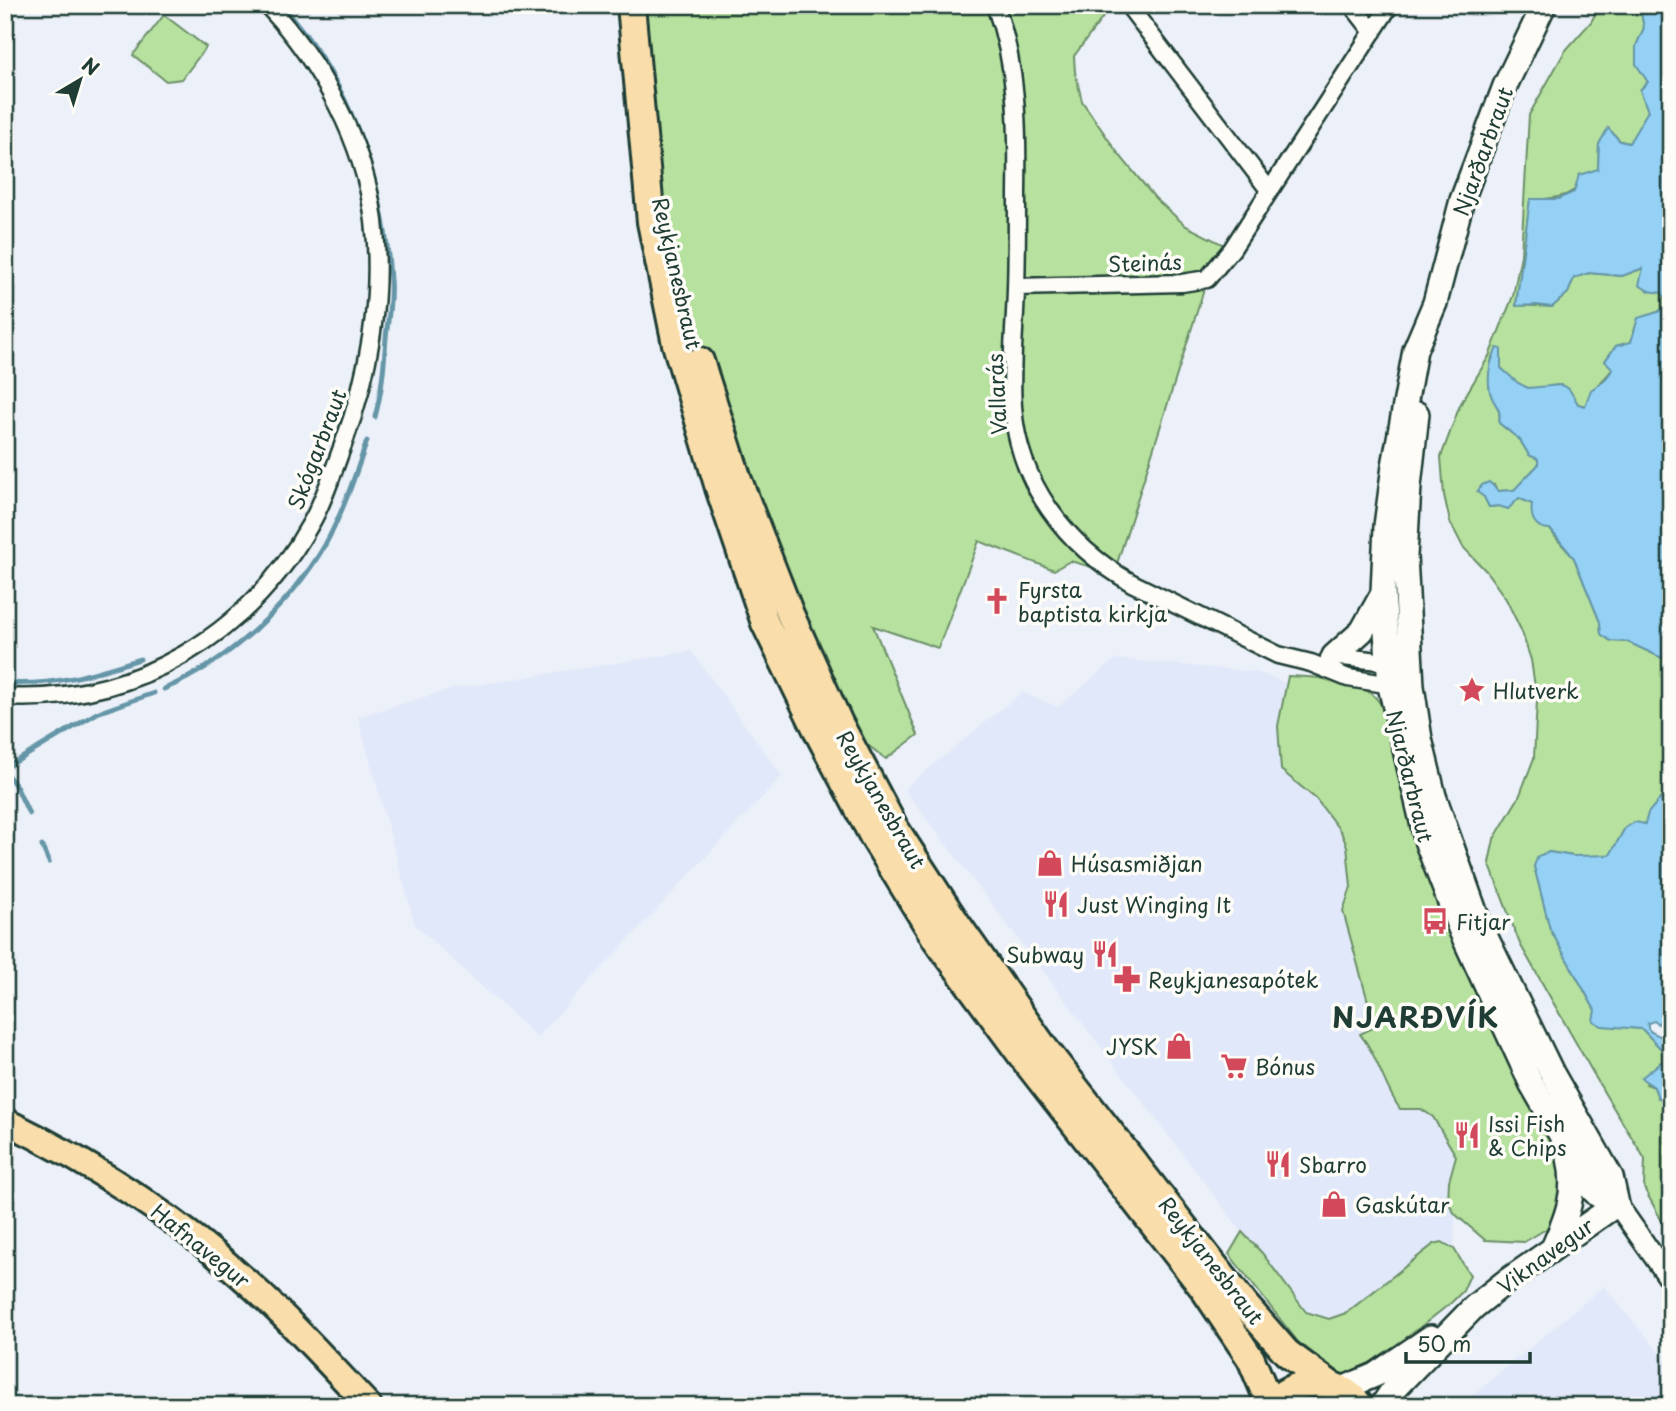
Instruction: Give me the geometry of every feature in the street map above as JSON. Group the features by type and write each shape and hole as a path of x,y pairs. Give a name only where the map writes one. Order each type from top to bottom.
{"highway":[{"name":"Reykjanesbraut","path":"631,5 638,104 651,222 677,344 719,488 771,635 874,838 936,939 1028,1064 1205,1289 1251,1359 1270,1405"},
{"name":"Reykjanesbraut","path":"638,104 693,339 738,480 801,638 839,723 894,827 957,924 1045,1049 1245,1305 1287,1353 1344,1393"},
{"path":"1270,1405 1282,1393 1297,1385 1314,1383 1344,1393"}],"main road":[{"name":"Njarðarbraut","path":"1398,663 1409,486 1435,303 1462,200 1505,86 1544,5"},
{"name":"Njarðarbraut","path":"1435,303 1415,351 1404,405 1386,526 1383,592 1398,663 1416,802 1427,843 1443,884 1531,1083 1592,1189 1617,1204"},
{"path":"1334,656 1362,631 1383,592"},
{"name":"Njarðarbraut","path":"1401,686 1420,739 1434,796 1479,923 1552,1073 1611,1177 1617,1204"},
{"name":"Hafnavegur","path":"5,1121 55,1145 105,1175 189,1232 262,1295 369,1406"},
{"path":"1553,1248 1568,1215 1573,1194 1573,1172 1566,1146"},
{"name":"Viknavegur","path":"1344,1393 1474,1307 1617,1204"},
{"name":"Viknavegur","path":"1382,1406 1392,1391 1474,1307"}],"street":[{"name":"Skógarbraut","path":"5,697 69,694 116,683 165,665 209,640 246,610 264,591 299,544 324,497 354,418 365,372 375,297 374,222 358,158 337,107 309,59 267,5"},
{"name":"Vallarás","path":"995,5 1012,68 1018,118 1012,395 1015,423 1028,471 1044,502 1055,519 1083,549 1114,573 1278,655 1311,663 1348,678 1401,686"},
{"path":"1128,5 1269,190"},
{"path":"1352,5 1373,32"},
{"name":"Steinás","path":"1016,287 1182,283 1207,279 1233,249 1390,5"},
{"path":"1311,663 1334,656 1398,663"},
{"name":"Njarðarbraut","path":"1617,1204 1671,1281"}],"shaded area":[{"path":"691,651 782,776 537,1037 415,925 358,717 451,689"},
{"path":"1116,659 1257,672 1286,683 1278,726 1281,770 1316,799 1341,832 1347,846 1351,887 1343,911 1375,1027 1361,1034 1372,1048 1393,1099 1421,1109 1433,1117 1456,1156 1449,1181 1448,1202 1455,1214 1454,1249 1442,1242 1434,1244 1346,1313 1329,1319 1306,1312 904,789 1022,692 1058,707"},
{"path":"1604,1286 1671,1367 1671,1406 1460,1406"}],"green space":[{"path":"637,5 1098,5 1103,17 1074,56 1082,101 1117,152 1155,198 1186,226 1232,249 1207,280 1114,573 1070,561 1054,570 979,541 938,648 873,626 918,735 886,759 839,723 790,614 694,339 638,104"},
{"path":"1600,5 1643,5 1641,12 1644,28 1636,46 1636,63 1648,82 1640,90 1648,111 1630,143 1620,141 1609,129 1599,144 1598,169 1575,190 1553,198 1530,200 1516,305 1552,307 1568,293 1574,278 1589,273 1622,276 1644,268 1649,291 1662,292 1669,304 1658,312 1638,319 1631,342 1616,346 1605,361 1613,368 1594,390 1585,406 1578,404 1565,387 1559,385 1534,389 1520,385 1492,357 1489,387 1499,409 1499,423 1520,440 1529,455 1538,459 1538,465 1514,490 1498,491 1494,485 1484,497 1489,507 1519,498 1532,504 1574,558 1600,622 1601,634 1611,641 1628,642 1662,658 1671,654 1671,786 1649,813 1645,825 1625,828 1610,856 1573,856 1549,852 1534,866 1550,929 1595,1010 1629,1028 1642,1029 1665,1053 1665,1059 1655,1067 1646,1084 1654,1087 1658,1098 1671,1101 1671,1238 1644,1188 1645,1159 1520,944 1489,863 1494,839 1519,797 1534,758 1537,700 1531,660 1521,630 1506,599 1486,571 1463,547 1450,522 1444,495 1441,457 1460,405 1489,356 1513,296 1521,255 1529,115 1565,51 1591,22"},
{"path":"164,15 206,47 182,79 166,81 133,55"},
{"path":"1288,676 1334,680 1357,686 1375,697 1388,716 1516,1062 1564,1169 1563,1207 1546,1229 1524,1242 1485,1240 1455,1214 1448,1202 1449,1181 1456,1156 1433,1117 1421,1109 1400,1109 1360,1034 1375,1027 1343,911 1351,887 1347,846 1341,832 1316,799 1281,770 1278,726"},
{"path":"1242,1232 1262,1253 1306,1312 1329,1319 1346,1313 1434,1244 1442,1242 1454,1249 1470,1275 1463,1291 1452,1302 1363,1372 1338,1379 1306,1352 1229,1254"}],"water":[{"path":"1643,5 1671,5 1671,325 1665,330 1671,335 1671,654 1662,658 1628,642 1611,641 1601,634 1600,622 1574,558 1550,529 1537,525 1532,514 1532,504 1519,498 1508,509 1489,507 1484,497 1477,492 1482,485 1489,482 1499,491 1514,490 1538,465 1538,459 1529,455 1520,440 1499,423 1499,409 1490,392 1489,381 1497,348 1501,349 1501,368 1518,383 1528,388 1561,385 1569,389 1578,404 1585,406 1591,390 1604,381 1613,369 1605,361 1616,346 1631,342 1638,318 1658,312 1669,304 1662,293 1649,291 1639,285 1643,268 1622,276 1589,273 1574,278 1568,293 1552,307 1516,306 1530,199 1558,199 1574,192 1579,175 1598,169 1599,144 1608,128 1620,141 1629,143 1648,111 1640,90 1648,82 1636,64 1636,46 1644,28 1641,12"},
{"path":"1671,786 1671,1005 1658,1024 1654,1021 1648,1023 1648,1026 1649,1030 1662,1037 1671,1047 1671,1101 1658,1098 1654,1087 1641,1078 1665,1059 1665,1053 1642,1029 1602,1026 1593,1021 1595,1010 1550,929 1534,866 1538,856 1549,852 1573,856 1610,855 1625,828 1635,822 1645,824 1648,813"}],"waterway":[{"path":"281,5 305,34 344,98 359,132 380,204 390,294 382,378 375,417"},
{"path":"164,689 188,678 234,647 276,610 294,589 325,545 348,494 367,441"},
{"path":"5,683 58,681 140,659"},
{"path":"5,768 97,713 154,693"},
{"path":"5,772 16,786 29,814"},
{"path":"42,846 49,862"}],"place":[{"name":"Fyrsta baptista kirkja","path":"997,601"},
{"name":"Hlutverk","path":"1472,690"},
{"name":"Húsasmiðjan","path":"1050,863"},
{"name":"Just Winging It","path":"1056,904"},
{"name":"Fitjar","path":"1435,921"},
{"name":"Subway","path":"1105,954"},
{"name":"Reykjanesapótek","path":"1127,979"},
{"name":"JYSK","path":"1179,1046"},
{"name":"Bónus","path":"1234,1066"},
{"name":"Issi Fish & Chips","path":"1467,1135"},
{"name":"Sbarro","path":"1278,1164"},
{"name":"Gaskútar","path":"1334,1204"}],"district":[{"name":"NJARÐVÍK","path":"1416,1016"}]}
